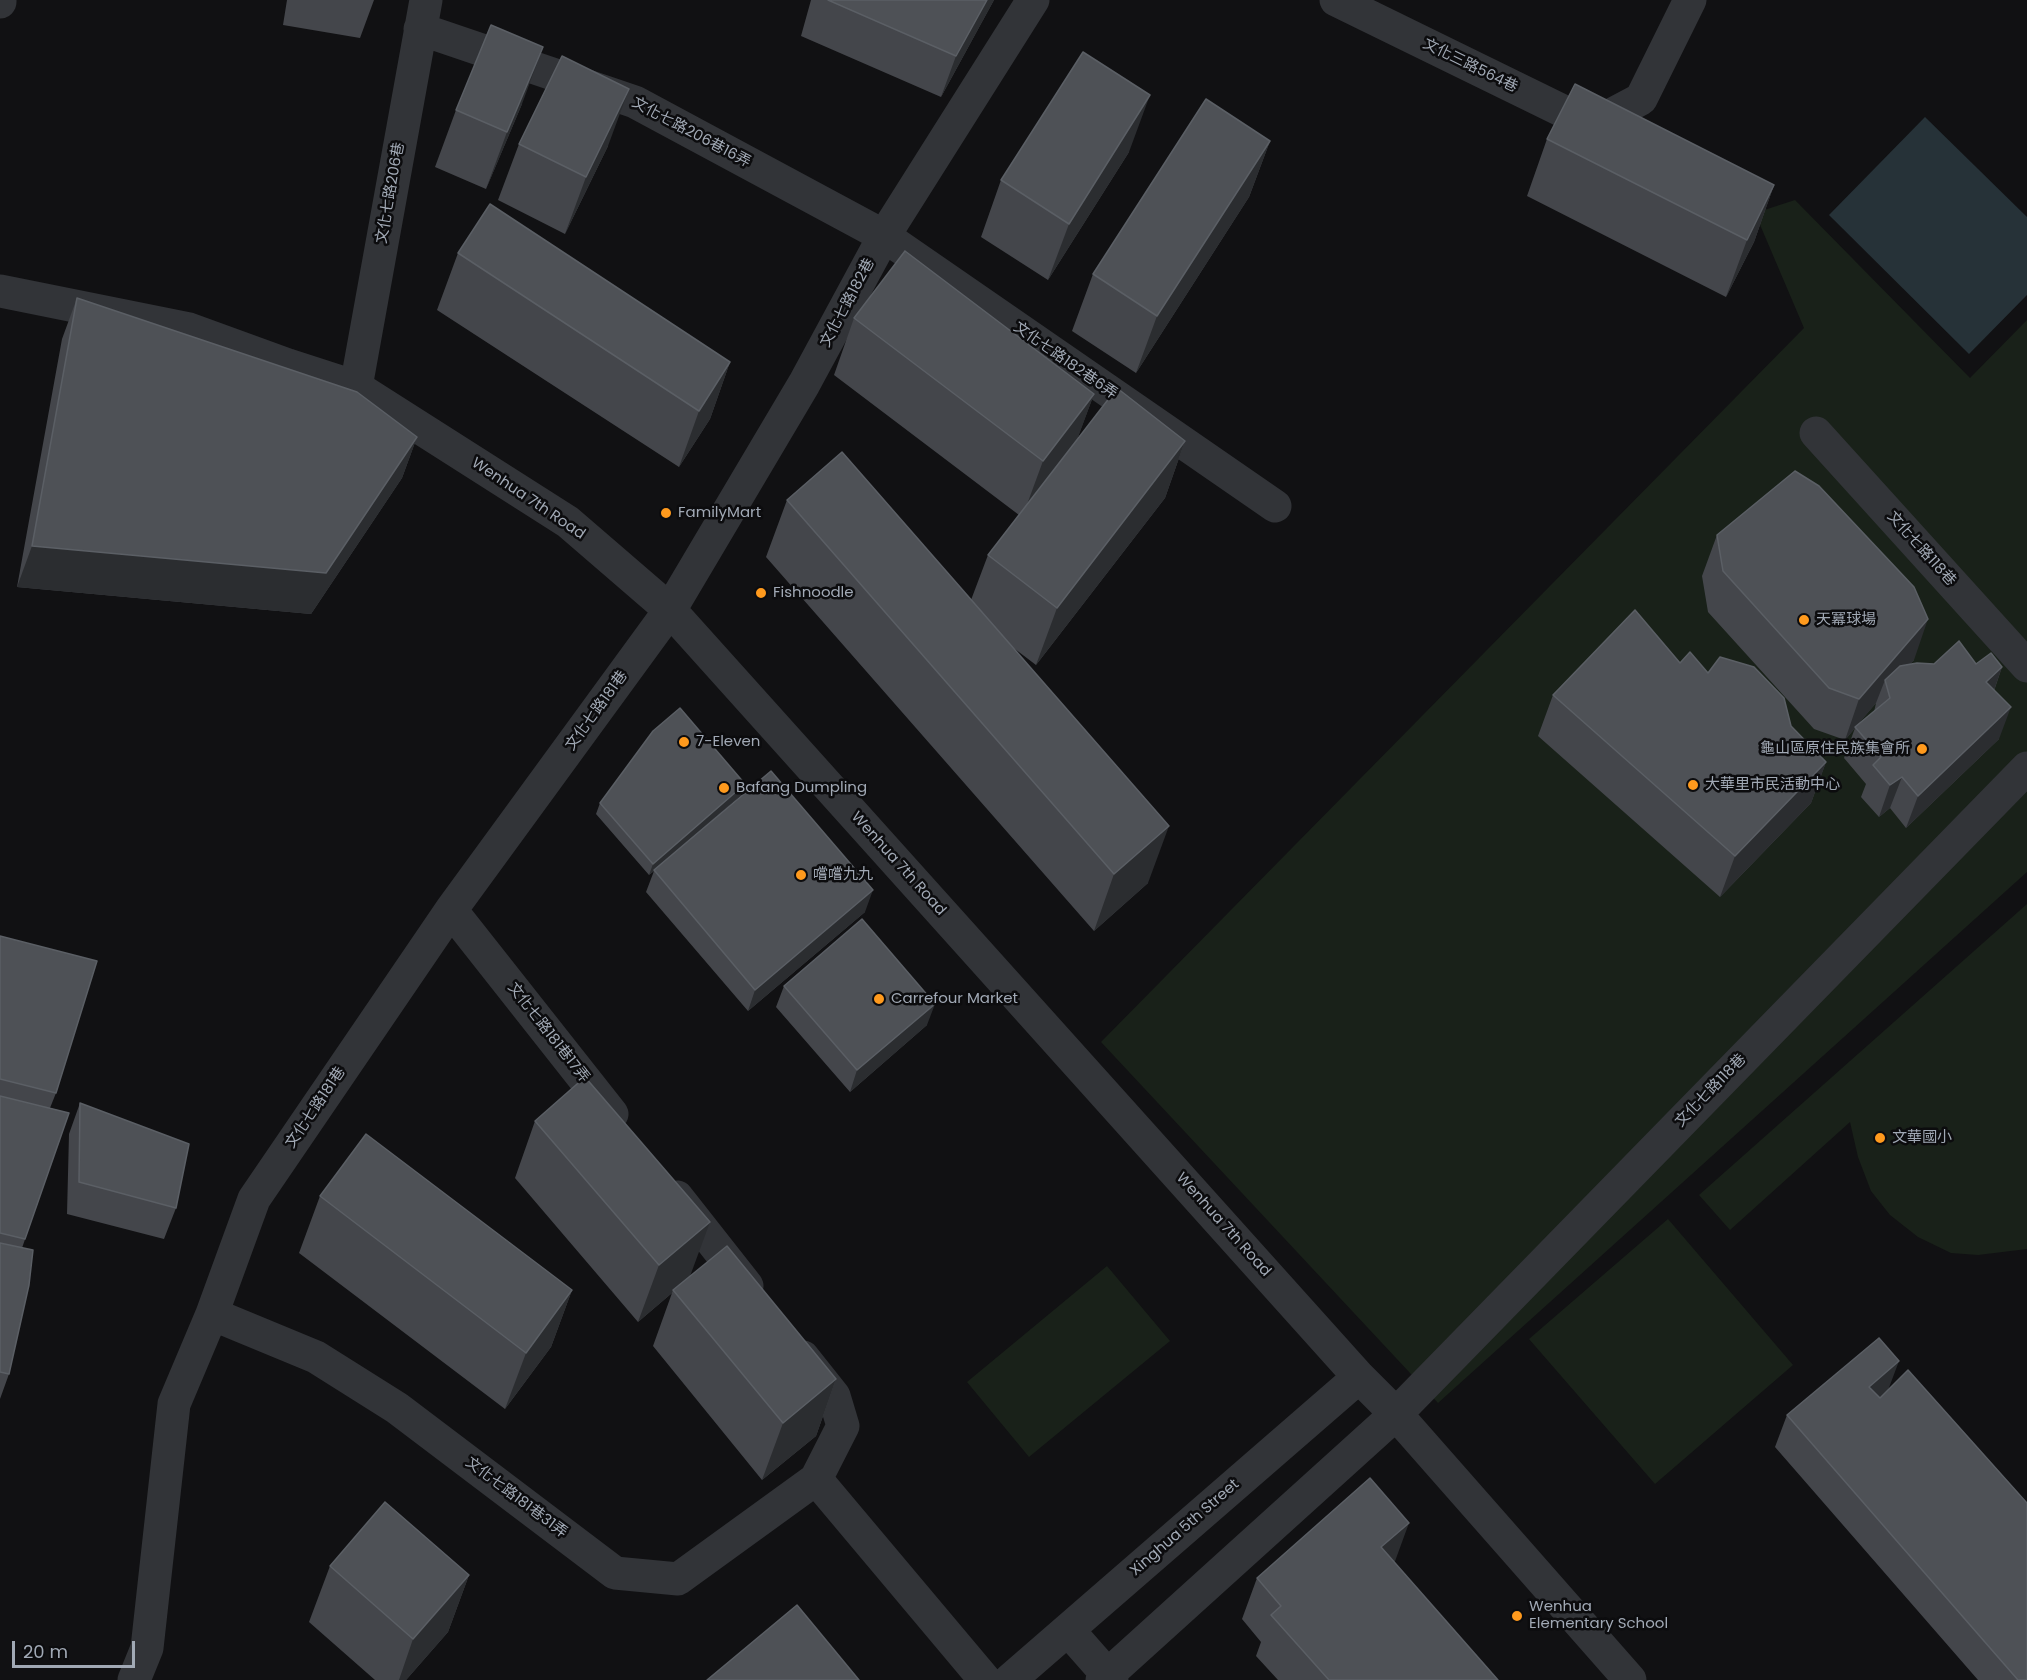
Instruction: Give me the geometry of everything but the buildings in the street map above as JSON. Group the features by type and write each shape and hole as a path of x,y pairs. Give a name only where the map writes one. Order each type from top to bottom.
{"street":[{"name":"文化七路182巷","path":"670,610 804,384 884,236 1033,0"},
{"name":"文化三路564巷","path":"1336,0 1569,114 1607,117 1641,99 1690,0"},
{"name":"文化七路206巷16弄","path":"423,15 635,102 884,236"},
{"name":"文化七路206巷","path":"356,387 423,15"},
{"name":"文化七路182巷6弄","path":"884,236 1275,506"},
{"name":"Wenhua 7th Road","path":"0,291 189,329 356,387 568,522 670,610 1359,1377 1396,1414 1630,1680"},
{"name":"文化七路118巷","path":"1816,432 2027,666"},
{"name":"文化七路181巷","path":"134,1680 147,1648 174,1404 212,1314 255,1199 451,910 670,610"},
{"name":"文化七路118巷","path":"1396,1414 2027,768"},
{"name":"文化七路181巷17弄","path":"451,910 628,1134"},
{"path":"657,1172 834,1396 843,1426 816,1479 985,1680"},
{"name":"文化七路181巷31弄","path":"212,1314 316,1357 397,1408 615,1573 678,1579 816,1479"},
{"name":"Xinghua 5th Street","path":"1031,1674 1068,1630 1359,1377"},
{"path":"1068,1630 1107,1678 1396,1414"}],"shaded area":[{"path":"1925,117 2027,217 2027,295 1969,354 1829,215"},
{"path":"1795,200 1970,378 2027,320 2027,872 1438,1403 1101,1042 1804,328 1755,213"},
{"path":"2027,904 2027,1249 1978,1255 1951,1253 1918,1237 1890,1215 1871,1191 1858,1157 1850,1122 1730,1230 1699,1195"},
{"path":"1668,1219 1793,1365 1655,1484 1529,1339"},
{"path":"1107,1266 1170,1341 1029,1457 967,1382"}],"place":[{"name":"FamilyMart","path":"666,513"},
{"name":"Fishnoodle","path":"761,593"},
{"name":"天冪球場","path":"1804,620"},
{"name":"7-Eleven","path":"684,742"},
{"name":"龜山區原住民族集會所","path":"1922,749"},
{"name":"大華里市民活動中心","path":"1693,785"},
{"name":"Bafang Dumpling","path":"724,788"},
{"name":"嚐嚐九九","path":"801,875"},
{"name":"Carrefour Market","path":"879,999"},
{"name":"文華國小","path":"1880,1138"},
{"name":"Wenhua Elementary School","path":"1517,1616"}]}
